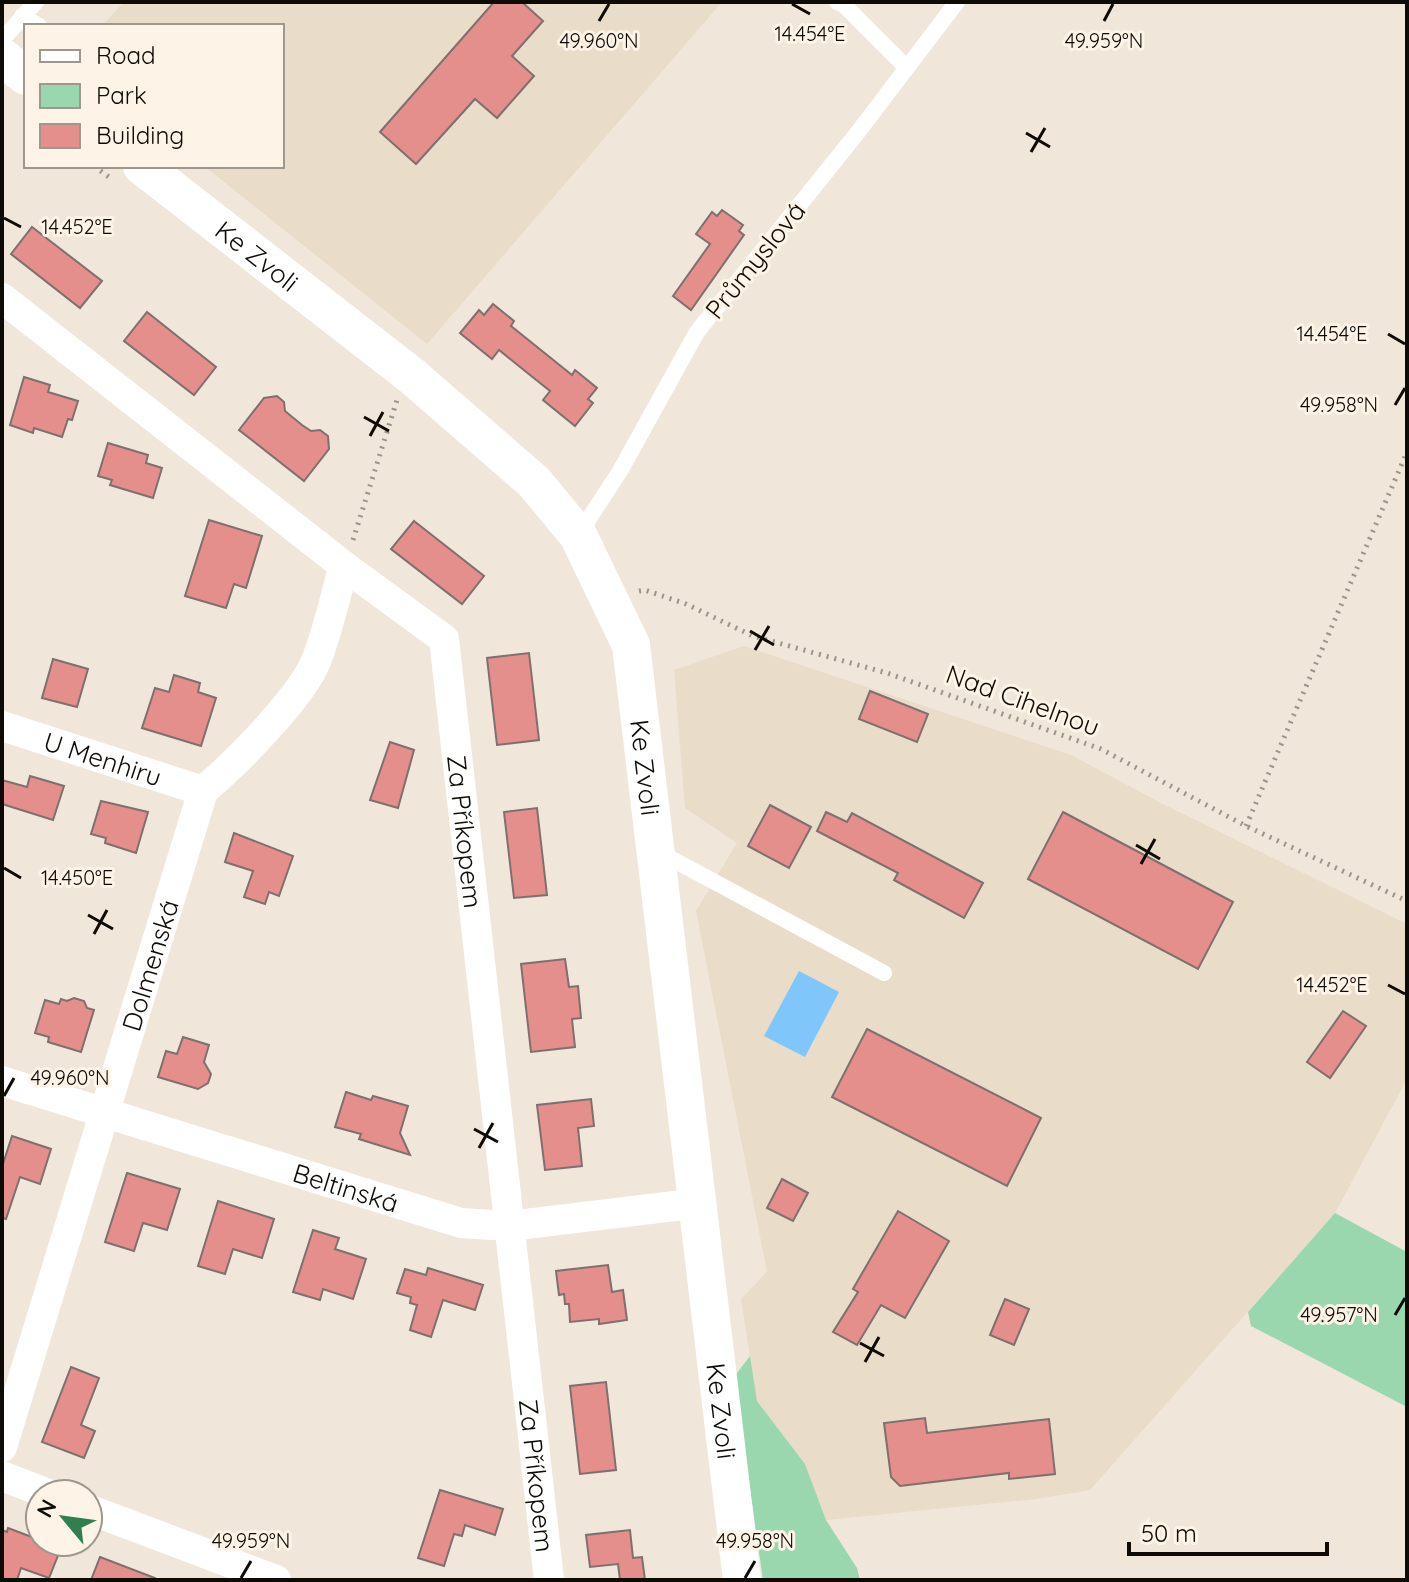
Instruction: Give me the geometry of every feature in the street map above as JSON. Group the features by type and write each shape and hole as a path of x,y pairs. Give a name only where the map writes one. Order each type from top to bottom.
{"street":[{"path":"2,57 24,74"},
{"name":"Ke Zvoli","path":"133,177 405,397 534,482 578,535 631,645 742,1580"},
{"name":"Za Příkopem","path":"2,298 344,566 444,639 549,1580"},
{"path":"203,791 229,769 304,684 316,662 344,566"},
{"name":"U Menhiru","path":"2,726 203,791"},
{"name":"Dolmenská","path":"2,1447 203,791"},
{"name":"Beltinská","path":"2,1081 449,1220 509,1226 699,1203"},
{"path":"2,1476 24,1485"},
{"path":"104,1515 276,1580"}],"lane":[{"path":"2,40 36,2"},
{"name":"Průmyslová","path":"578,535 620,471 697,332 855,136 957,2"},
{"path":"841,3 906,67"},
{"path":"22,16 36,24"},
{"path":"656,850 884,973"}],"path":[{"path":"101,168 133,177"},
{"path":"344,566 405,397"},
{"path":"1246,826 1407,452"},
{"name":"Nad Cihelnou","path":"608,597 645,590 686,604 753,636 887,673 1101,749 1246,826 1407,901"}],"shaded area":[{"path":"124,2 722,2 427,344 207,168 284,168 284,24 104,24"},
{"path":"744,646 1071,755 1163,804 1407,924 1407,1079 1335,1213 1090,1490 1036,1499 826,1520 805,1464 757,1401 741,1299 767,1272 696,911 737,843 685,808 674,670"}],"green space":[{"path":"1335,1213 1407,1252 1407,1407 1251,1326 1248,1312"},
{"path":"750,1356 757,1401 805,1464 826,1520 857,1568 860,1580 763,1580 734,1377"}],"water":[{"path":"799,971 839,992 805,1057 764,1036"}],"building":[{"path":"494,2 522,2 543,21 512,56 534,76 497,118 475,99 416,164 380,132"},
{"path":"722,210 743,225 739,231 744,235 691,310 673,296 710,244 696,234 712,212 717,216"},
{"path":"32,227 102,281 80,308 11,254"},
{"path":"493,304 514,321 511,326 572,375 575,370 597,388 588,399 593,403 575,426 543,400 550,391 499,350 492,359 460,333 479,310 484,315"},
{"path":"147,312 216,367 194,395 124,341"},
{"path":"24,377 50,385 48,392 78,401 62,437 34,428 33,433 10,425"},
{"path":"277,396 284,402 285,411 302,425 311,431 320,430 328,436 329,449 304,481 239,430 264,398"},
{"path":"108,443 148,455 146,463 162,468 153,498 110,485 112,480 98,476"},
{"path":"209,520 262,536 246,588 234,584 226,608 185,596"},
{"path":"414,521 484,576 462,604 391,549"},
{"path":"529,653 539,740 497,745 487,658"},
{"path":"53,659 88,669 77,707 42,698"},
{"path":"174,675 200,683 198,692 216,698 201,746 142,728 155,688 169,692"},
{"path":"870,691 928,714 917,742 859,719"},
{"path":"390,742 414,750 398,808 370,800"},
{"path":"30,776 64,786 53,820 2,804 2,780 27,787"},
{"path":"101,801 148,812 136,853 105,843 106,838 91,834"},
{"path":"770,805 811,827 789,868 748,846"},
{"path":"537,808 547,895 514,898 504,812"},
{"path":"826,812 847,822 852,813 983,883 964,918 894,880 898,873 817,831"},
{"path":"1063,812 1233,902 1198,969 1028,879"},
{"path":"234,833 293,856 279,896 269,892 265,904 244,897 253,871 225,862"},
{"path":"565,959 569,987 578,986 581,1018 572,1019 575,1047 531,1052 521,964"},
{"path":"74,998 84,1001 87,1008 94,1010 81,1052 48,1042 49,1037 35,1033 45,1000 59,1004 61,999 67,1001"},
{"path":"1343,1011 1366,1026 1330,1078 1307,1062"},
{"path":"867,1029 1041,1118 1007,1186 832,1097"},
{"path":"183,1037 209,1045 204,1062 211,1074 208,1083 198,1089 158,1077 166,1051 177,1054"},
{"path":"346,1092 408,1106 400,1133 410,1155 359,1139 361,1134 335,1127"},
{"path":"591,1099 594,1126 578,1128 582,1166 545,1170 537,1105"},
{"path":"12,1136 51,1149 40,1184 20,1177 6,1219 2,1218 2,1167"},
{"path":"127,1173 180,1189 167,1230 143,1223 134,1251 105,1242"},
{"path":"782,1179 808,1193 793,1221 767,1208"},
{"path":"218,1201 274,1219 262,1258 233,1249 225,1274 198,1266"},
{"path":"898,1211 949,1241 905,1318 881,1305 857,1345 833,1332 858,1292 853,1289"},
{"path":"313,1230 339,1238 335,1249 366,1259 353,1299 323,1289 320,1300 293,1292"},
{"path":"608,1265 612,1292 623,1290 627,1320 599,1324 599,1319 570,1322 569,1304 565,1304 564,1294 559,1295 556,1271"},
{"path":"428,1268 483,1285 475,1310 443,1300 431,1337 410,1330 417,1305 410,1303 411,1297 397,1293 405,1269 426,1275"},
{"path":"1005,1299 1029,1309 1014,1345 990,1335"},
{"path":"71,1367 99,1378 81,1425 95,1431 84,1458 42,1442"},
{"path":"606,1382 616,1470 580,1474 570,1386"},
{"path":"925,1418 927,1433 1049,1419 1055,1474 1009,1479 1009,1473 900,1486 891,1477 884,1423"},
{"path":"440,1490 503,1509 495,1535 465,1525 462,1536 454,1534 444,1566 418,1558"},
{"path":"8,1528 24,1534 24,1558 57,1558 49,1578 21,1568 17,1580 2,1580 2,1530 7,1532"},
{"path":"630,1530 633,1558 642,1557 645,1580 620,1580 618,1564 590,1567 586,1535"},
{"path":"100,1558 155,1578 154,1580 91,1580"}]}
